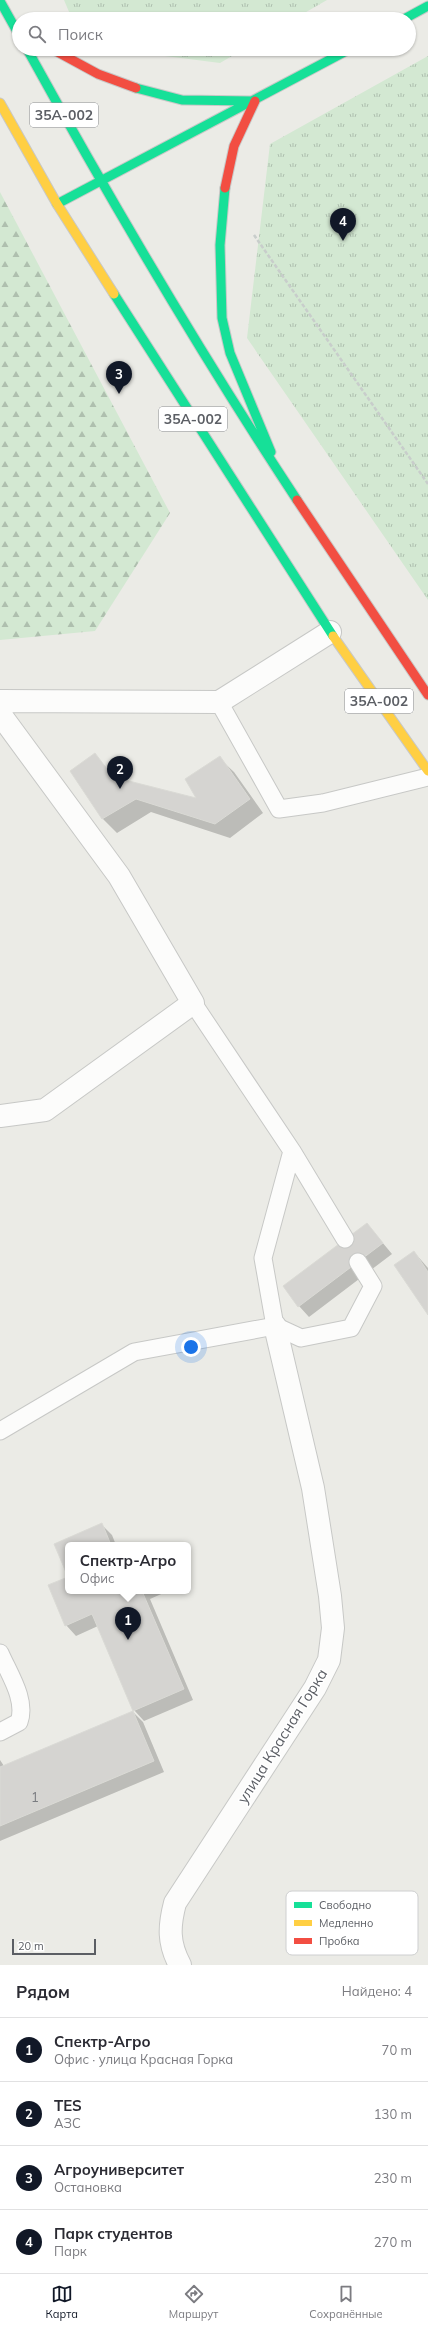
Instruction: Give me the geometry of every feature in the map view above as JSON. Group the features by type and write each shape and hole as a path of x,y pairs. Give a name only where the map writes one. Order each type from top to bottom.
{"main road":[{"path":"8,0 17,12"},
{"path":"0,1 12,22"},
{"path":"416,12 428,6"},
{"name":"35А-002","path":"31,56 100,181 210,365 368,608 428,695"},
{"path":"64,56 77,64 112,78 183,100 256,101"},
{"path":"57,204 256,101 337,56"},
{"path":"256,101 240,128 232,154 224,193 221,274 222,310 224,337 251,400 278,470"},
{"name":"35А-002","path":"0,104 57,204 330,632 428,770"}],"street":[{"path":"0,701 219,702 330,632"},
{"path":"0,714 119,876 193,1003 45,1110 0,1116"},
{"name":"улица Красная Горка","path":"180,1965 174,1953 170,1936 176,1903 315,1688 329,1660 332,1620 313,1488 275,1326"}],"lane":[{"path":"219,702 279,809 323,803 428,777"},
{"path":"193,1003 292,1151 345,1239"},
{"path":"275,1326 263,1258 292,1151"},
{"path":"0,1431 134,1352 275,1326 301,1338 351,1328 373,1286 358,1262"},
{"path":"0,1653 21,1702 22,1713 19,1722 0,1732"}],"path":[{"path":"254,235 428,484"}],"green space":[{"path":"64,0 327,0 306,12 69,12"},
{"path":"165,56 232,56 220,63"},
{"path":"428,56 428,600 247,338 270,144"},
{"path":"0,192 170,513 95,631 0,640"}],"building":[{"path":"95,753 113,777 196,798 185,779 220,756 250,799 215,824 136,799 102,819 70,771"},
{"path":"367,1223 383,1243 298,1307 283,1286"},
{"path":"414,1251 428,1272 428,1315 394,1265"},
{"path":"102,1523 110,1542 65,1542 65,1570 54,1544"},
{"path":"65,1578 65,1594 143,1594 184,1689 133,1711 92,1614 65,1626 48,1585"},
{"path":"133,1711 154,1761 0,1826 0,1767"}],"traffic: fast":[{"path":"0,1 12,22"},
{"path":"416,12 428,6"},
{"path":"31,56 91,164 191,333 297,500"},
{"path":"57,204 337,56"},
{"path":"136,88 182,100 252,101"},
{"path":"225,188 220,245 222,318 230,353 271,452"},
{"path":"114,294 333,636"}],"traffic: slow":[{"path":"0,103 57,204 114,294"},
{"path":"333,636 428,771"}],"traffic: jam":[{"path":"65,56 98,74 136,88"},
{"path":"225,188 234,146 255,101"},
{"path":"297,500 428,695"}],"place":[{"name":"Парк студентов","path":"343,241"},
{"name":"Агроуниверситет","path":"119,394"},
{"name":"TES","path":"120,789"},
{"name":"Спектр-Агро","path":"128,1640"}]}
